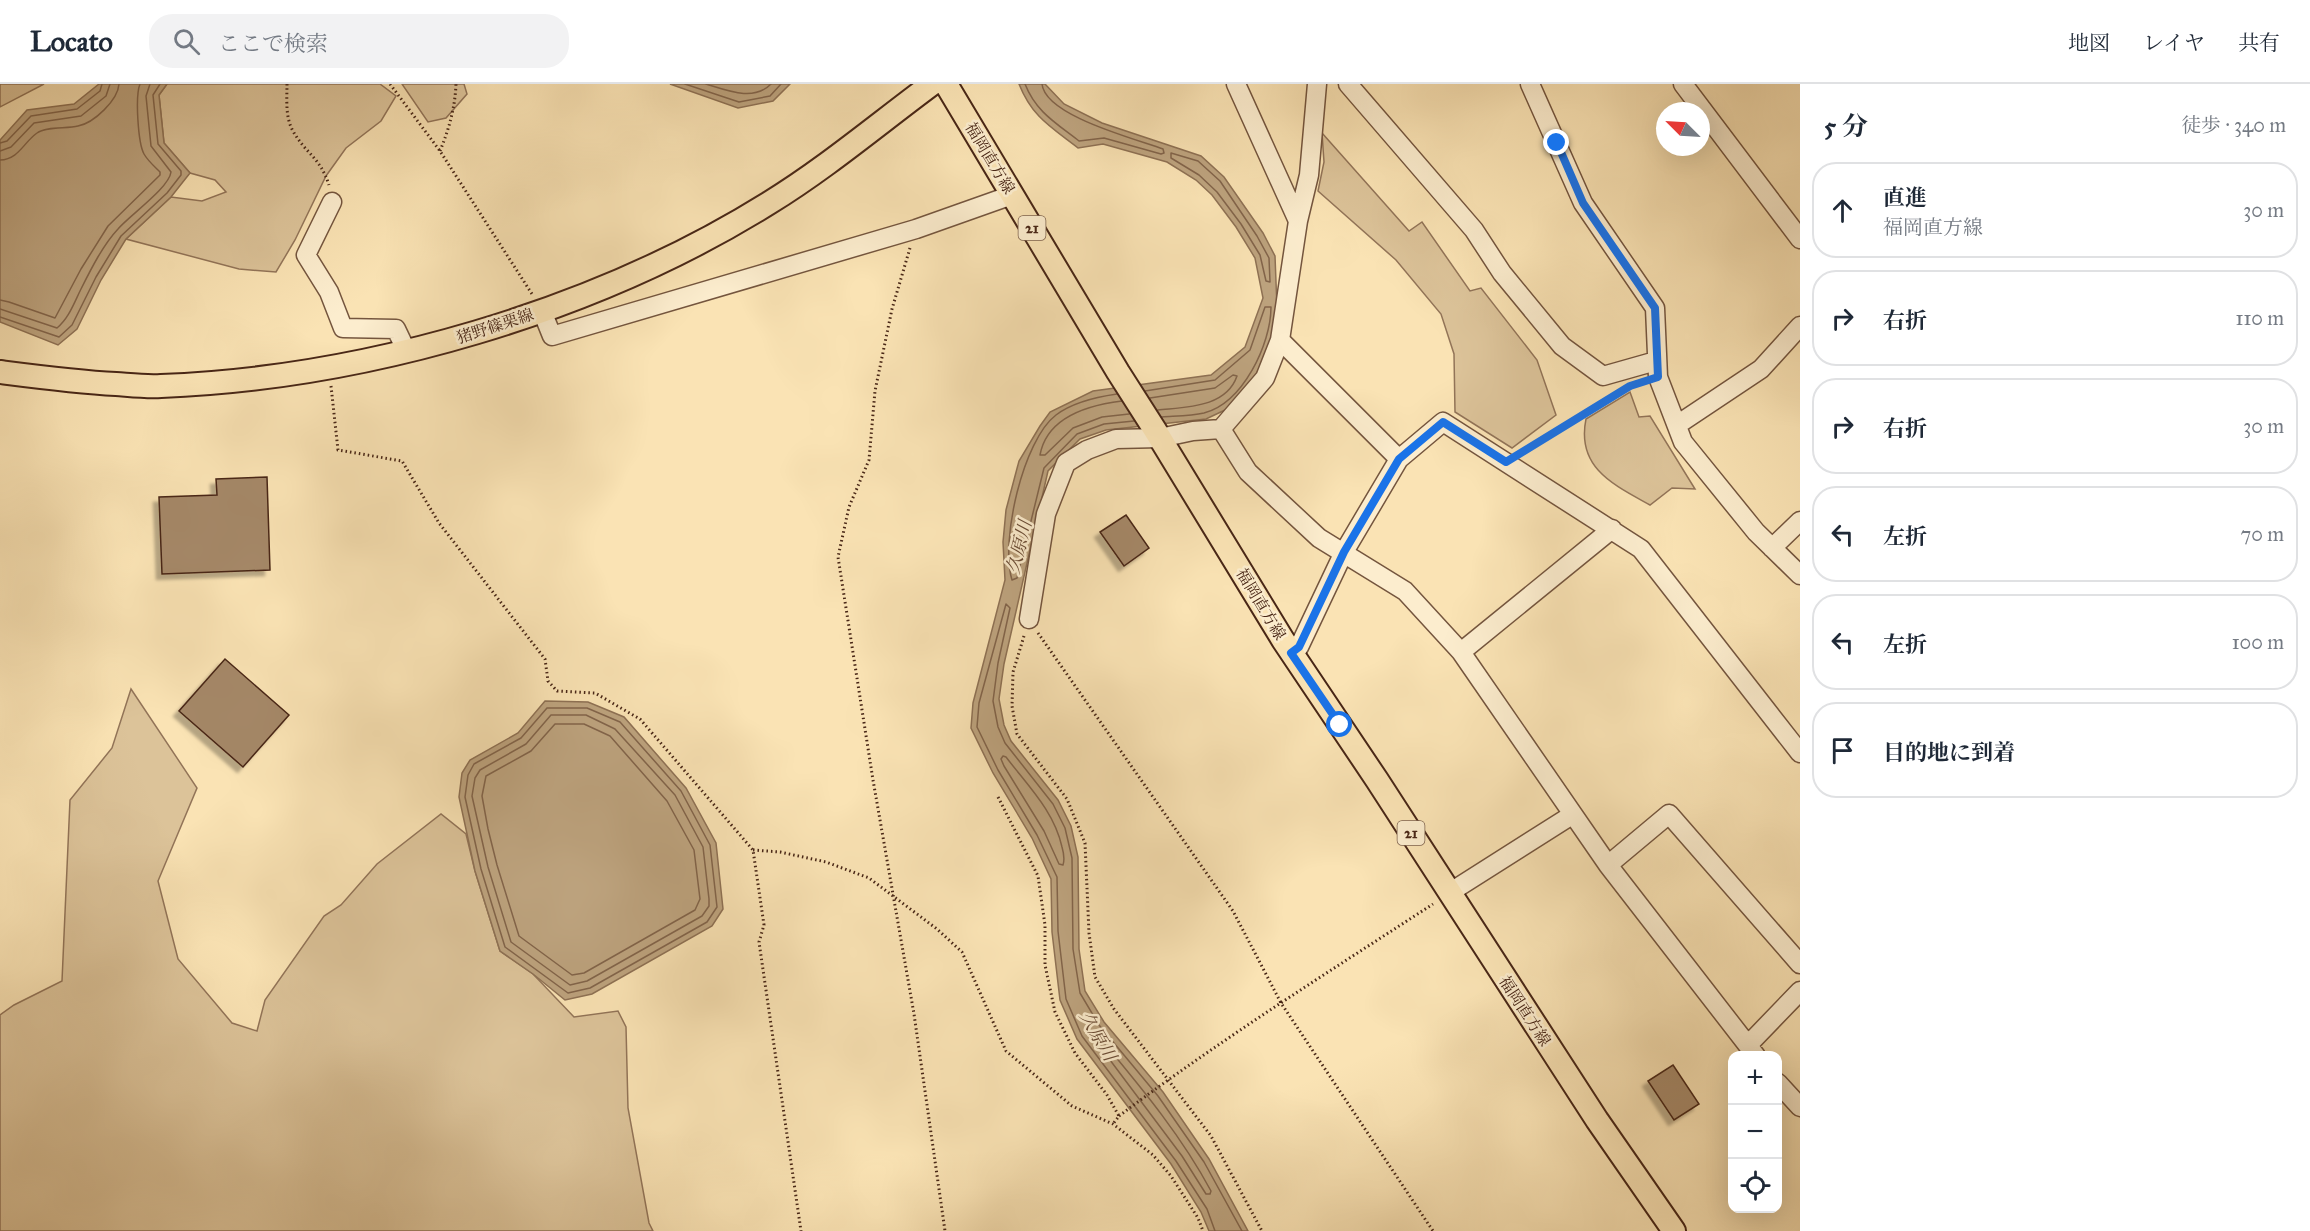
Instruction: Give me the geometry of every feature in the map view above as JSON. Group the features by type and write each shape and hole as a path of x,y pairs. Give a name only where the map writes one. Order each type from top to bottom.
{"main road":[{"name":"猪野篠栗線","path":"0,372 72,381 159,387 256,379 329,367 450,341 542,311 631,275 693,245 769,203 932,84"},
{"name":"福岡直方線","path":"946,84 1118,372 1291,653 1377,780 1597,1120 1674,1231"}],"street":[{"path":"1236,84 1298,221"},
{"path":"1029,620 1046,514 1066,463 1087,450 1116,439 1221,429 1265,378 1280,340 1298,221 1309,175 1317,84"},
{"path":"1348,84 1474,230 1503,273 1562,346 1603,376 1657,369"},
{"path":"1530,84 1583,203 1655,308 1657,369 1683,442 1756,532 1800,574"},
{"path":"1683,84 1800,239"},
{"path":"542,311 552,336 916,229 1012,195"},
{"path":"332,202 306,255 329,292 343,328 396,329 406,350"},
{"path":"1677,425 1761,369 1800,326"},
{"path":"1280,340 1399,459"},
{"path":"1291,653 1299,647 1344,552 1399,459 1443,422 1641,549 1800,753"},
{"path":"1221,429 1248,472 1319,538 1405,591 1461,652 1608,865 1752,1050 1800,991"},
{"path":"1772,548 1800,521"},
{"path":"1461,652 1612,529"},
{"path":"1608,865 1669,814 1800,964"},
{"path":"1449,893 1572,815"},
{"path":"1782,1087 1800,1107"}],"path":[{"path":"286,84 287,113 292,129 322,167 329,184 332,202"},
{"path":"390,84 440,151 542,311"},
{"path":"440,151 450,125 455,104 456,84"},
{"path":"916,229 892,309 882,356 875,391 869,460 849,507 837,557 914,1014 945,1231"},
{"path":"329,367 338,450 402,461 439,523 545,659 548,681 557,691 595,693 640,719 753,850 780,852 826,862 869,878 936,929 962,952 1006,1051 1072,1106 1113,1124 1153,1155 1171,1176 1198,1218 1203,1231"},
{"path":"1506,462 1657,369"},
{"path":"1029,620 1233,911 1281,1003 1433,1231"},
{"path":"1029,620 1013,672 1012,706 1017,734 1067,799 1085,843 1089,933 1095,977 1114,1009 1210,1136 1262,1231"},
{"path":"998,797 1038,876 1045,925 1045,965 1056,1012 1076,1053 1107,1095 1119,1116"},
{"path":"753,850 764,925 759,942 801,1231"},
{"path":"1113,1124 1119,1116 1168,1080 1449,893"}],"shaded area":[{"path":"0,84 44,84 0,107"},
{"path":"167,84 380,84 396,96 381,121 346,148 326,176 295,240 276,272 239,269 126,239 171,197 202,201 226,192 215,180 190,173 164,143 159,95"},
{"path":"402,84 464,84 467,94 446,118 428,122"},
{"path":"1322,133 1409,231 1422,222 1470,291 1481,288 1537,360 1556,415 1512,448 1455,412 1454,354 1441,314 1396,260 1318,191 1324,162"},
{"path":"1630,392 1639,417 1650,416 1695,489 1672,488 1650,505 1611,482 1592,462 1584,436 1586,419"},
{"path":"131,689 197,788 158,881 178,959 232,1023 257,1031 265,1000 324,916 341,905 377,864 441,814 466,834 500,951 533,974 574,1017 618,1011 626,1027 628,1108 649,1223 653,1231 0,1231 0,1015 14,1005 62,981 70,800 112,748"}],"water":[{"path":"99,84 167,84 159,95 164,143 190,173 171,197 126,239 101,280 77,329 58,345 0,322 0,140 27,110 74,104"},
{"path":"670,84 790,84 773,101 738,108"},
{"name":"久原川","path":"1019,84 1045,84 1064,104 1102,123 1201,156 1224,177 1263,233 1275,256 1277,308 1270,348 1252,382 1236,401 1225,410 1206,419 1106,430 1080,439 1048,471 1004,664 999,699 1004,725 1011,741 1058,800 1071,826 1078,857 1079,949 1085,991 1104,1022 1163,1092 1209,1159 1248,1231 1209,1231 1201,1212 1171,1164 1077,1039 1060,1000 1052,932 1051,879 1032,838 993,773 971,728 973,703 1005,580 1003,542 1006,510 1019,461 1040,426 1050,412 1093,391 1211,375 1245,347 1263,298 1255,258 1212,195 1196,180 1167,162 1103,144 1078,148 1036,113"},
{"path":"545,701 588,702 624,717 686,788 716,843 723,909 712,926 592,994 565,1000 500,951 475,871 459,797 462,773 470,760 518,733"}],"building":[{"path":"267,477 270,570 162,574 159,497 217,495 216,479"},
{"path":"1126,515 1149,548 1124,566 1100,532"},
{"path":"225,659 289,715 243,767 179,711"},
{"path":"1673,1065 1699,1104 1674,1120 1648,1081"}],"route":[{"path":"1340,725 1291,653 1299,647 1344,552 1399,459 1443,422 1506,462 1630,386 1658,377 1655,308 1583,203 1557,143"}]}
